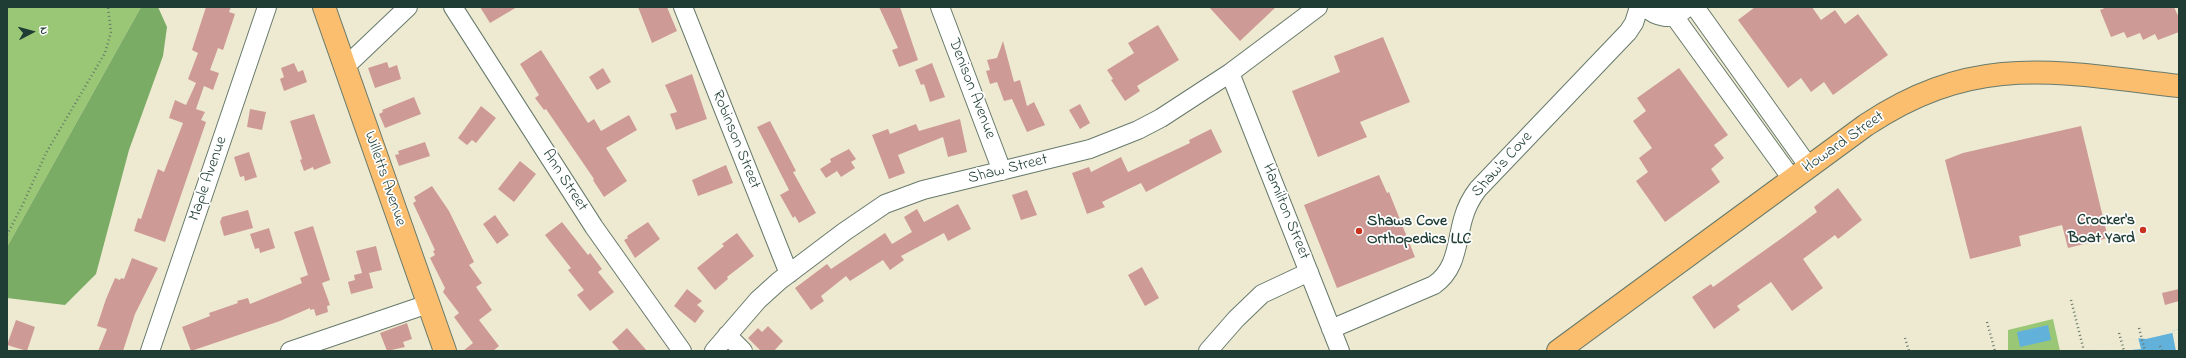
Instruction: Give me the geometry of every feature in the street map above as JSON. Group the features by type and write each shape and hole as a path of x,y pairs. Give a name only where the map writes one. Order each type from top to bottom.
{"main road":[{"name":"Willetts Avenue","path":"324,7 444,351"},
{"name":"Howard Street","path":"1558,351 1866,125 1902,103 1941,86 1975,77 2004,72 2046,71 2179,86"}],"street":[{"name":"Maple Avenue","path":"150,351 267,7"},
{"path":"345,67 408,7"},
{"name":"Ann Street","path":"453,7 594,227 682,351"},
{"name":"Robinson Street","path":"683,7 790,274"},
{"name":"Denison Avenue","path":"940,7 1002,172"},
{"name":"Shaw Street","path":"714,351 758,300 790,274 885,204 923,190 1002,172 1090,149 1138,130 1161,118 1230,73 1318,7"},
{"name":"Shaw's Cove","path":"1331,329 1441,280 1452,266 1463,218 1478,189 1628,32 1634,23 1639,7"},
{"path":"1695,7 1801,173"},
{"name":"Shaw's Cove","path":"1628,32 1644,22 1667,12 1801,173"},
{"name":"Hamilton Street","path":"1230,73 1340,351"},
{"path":"1208,351 1236,319 1262,294 1309,272"},
{"path":"290,351 428,304"},
{"path":"727,336 744,351"}],"path":[{"path":"7,235 46,153 106,53 111,32 108,7"},
{"path":"2070,300 2084,351"},
{"path":"1987,322 1995,351"},
{"path":"2139,328 2145,351"},
{"path":"2119,333 2124,351"},
{"path":"1905,338 1909,351"},
{"path":"2160,346 2162,351"}],"green space":[{"path":"7,7 141,7 7,247"},
{"path":"141,7 158,7 167,27 163,56 129,150 96,274 65,305 7,298 7,247"},
{"path":"2053,319 2060,351 2008,351 2008,330"}],"water":[{"path":"2048,325 2051,340 2020,347 2017,332"},
{"path":"2179,329 2179,351 2083,351 2135,338 2146,339 2172,333 2172,331"}],"pier":[{"path":"2179,329 2179,351 2176,351 2172,331"},
{"path":"2138,337 2141,349 2121,351 2081,351"}],"building":[{"path":"206,7 231,7 229,12 235,14 223,50 218,48 210,70 219,73 213,90 204,86 196,109 205,112 201,120 206,122 165,242 134,231 138,218 141,219 158,169 164,172 183,123 169,118 175,100 186,105 196,83 188,79 198,53 192,50"},
{"path":"480,7 517,7 490,23"},
{"path":"638,7 667,7 677,31 652,43"},
{"path":"879,7 900,7 918,60 899,67 892,50 898,48"},
{"path":"1209,7 1276,7 1240,41"},
{"path":"1755,7 1812,7 1821,20 1835,10 1845,24 1858,14 1888,55 1833,95 1824,82 1811,92 1801,78 1788,88 1738,20"},
{"path":"2107,7 2174,7 2179,18 2179,32 2158,40 2155,34 2143,40 2140,33 2127,38 2124,32 2111,37 2100,10"},
{"path":"1158,25 1179,60 1137,86 1140,91 1125,101 1111,80 1113,79 1107,70 1134,53 1128,43"},
{"path":"1383,37 1410,102 1360,122 1367,137 1318,157 1292,91 1340,72 1334,56"},
{"path":"1003,41 1014,82 1020,80 1027,106 1034,102 1045,125 1027,132 1012,99 1004,101 997,82 990,84 986,71 990,70 987,60 997,58"},
{"path":"541,50 588,123 594,119 601,131 629,115 637,130 606,148 627,181 604,197 593,180 594,179 546,109 544,110 535,98 539,95 520,64"},
{"path":"387,62 389,68 397,65 401,79 375,88 368,68"},
{"path":"294,63 298,72 303,70 307,82 284,91 280,79 284,77 281,68"},
{"path":"932,63 945,97 930,102 924,84 921,85 915,70"},
{"path":"603,68 611,82 597,90 589,77"},
{"path":"1679,68 1728,135 1714,145 1724,158 1711,169 1720,182 1665,222 1636,181 1648,172 1639,158 1652,148 1633,121 1646,111 1637,98"},
{"path":"692,74 707,119 676,130 670,114 677,112 665,85"},
{"path":"414,97 421,114 385,128 379,114 383,112 382,110"},
{"path":"1080,104 1090,123 1080,129 1069,110"},
{"path":"481,106 496,118 476,143 472,140 467,145 458,138"},
{"path":"250,109 266,112 262,130 247,127"},
{"path":"314,114 331,163 314,170 313,167 304,171 300,160 302,159 290,121"},
{"path":"960,119 967,152 948,157 943,137 898,155 905,173 889,179 872,135 888,129 890,134 916,124 919,131"},
{"path":"770,121 796,171 793,172 816,213 799,223 795,216 793,218 780,195 789,190 757,127"},
{"path":"2081,126 2108,238 2068,248 2062,225 2019,236 2021,246 1970,259 1945,160 1963,153"},
{"path":"1211,129 1222,152 1146,192 1141,183 1102,202 1105,207 1087,214 1072,173 1089,167 1091,172 1121,157 1128,172 1190,143 1189,140"},
{"path":"425,142 430,156 399,166 395,155 399,154 398,151"},
{"path":"849,149 856,159 851,162 855,168 841,177 837,171 826,178 820,169 831,162 830,159"},
{"path":"249,152 257,177 245,181 244,176 240,177 234,157"},
{"path":"520,161 536,174 514,202 498,189"},
{"path":"726,165 733,183 698,196 692,180"},
{"name":"Shaws Cove Orthopedics LLC","path":"1379,175 1387,193 1389,192 1415,257 1337,288 1304,205"},
{"path":"432,186 449,211 474,262 469,265 482,283 476,287 492,310 479,320 499,346 493,351 463,351 473,343 454,317 459,313 443,292 445,288 430,258 435,255 433,251 435,250 413,203 416,201 414,197"},
{"path":"1838,188 1862,220 1838,239 1835,235 1803,259 1823,288 1792,311 1771,282 1737,306 1740,310 1714,329 1692,297 1711,284 1713,287 1817,212 1814,207"},
{"path":"1027,190 1037,215 1021,220 1012,195"},
{"path":"958,204 971,229 948,241 944,233 901,256 904,260 890,270 883,260 850,281 846,276 821,296 824,301 811,310 795,288 827,264 831,269 885,233 892,244 912,232 904,217 917,209 924,222"},
{"path":"248,210 253,228 224,236 220,222 222,217"},
{"path":"495,215 509,235 497,244 483,224"},
{"path":"562,222 588,255 590,253 602,269 598,272 614,292 590,311 577,295 584,290 568,270 571,268 545,235"},
{"path":"648,222 660,239 635,258 624,240 628,238 627,236"},
{"path":"313,226 330,280 322,283 330,305 327,306 328,312 316,316 314,309 310,310 310,308 280,321 191,351 182,327 210,316 209,313 238,303 237,301 248,298 250,304 302,283 300,278 308,275 294,232"},
{"path":"269,228 275,248 260,253 259,248 255,249 250,234"},
{"path":"737,233 754,256 727,277 728,279 715,290 697,268 724,246 722,244"},
{"path":"376,246 382,270 369,273 373,288 351,294 348,282 355,280 354,275 362,273 356,251"},
{"path":"132,258 158,268 135,314 123,351 98,351 107,329 97,326 106,299 115,278 120,280 121,278 124,279"},
{"path":"1142,267 1159,298 1145,306 1128,275"},
{"path":"687,289 702,301 697,305 704,311 695,323 674,306"},
{"path":"2179,289 2179,301 2165,305 2162,293"},
{"path":"16,320 35,327 27,351 7,345"},
{"path":"407,323 412,339 403,342 405,347 387,351 380,333"},
{"path":"768,326 783,341 774,351 761,351 748,338 758,328 762,332"},
{"path":"627,328 647,351 620,351 612,342"}],"place":[{"name":"Crocker's Boat Yard","path":"2143,230"},
{"name":"Shaws Cove Orthopedics LLC","path":"1359,231"}]}
